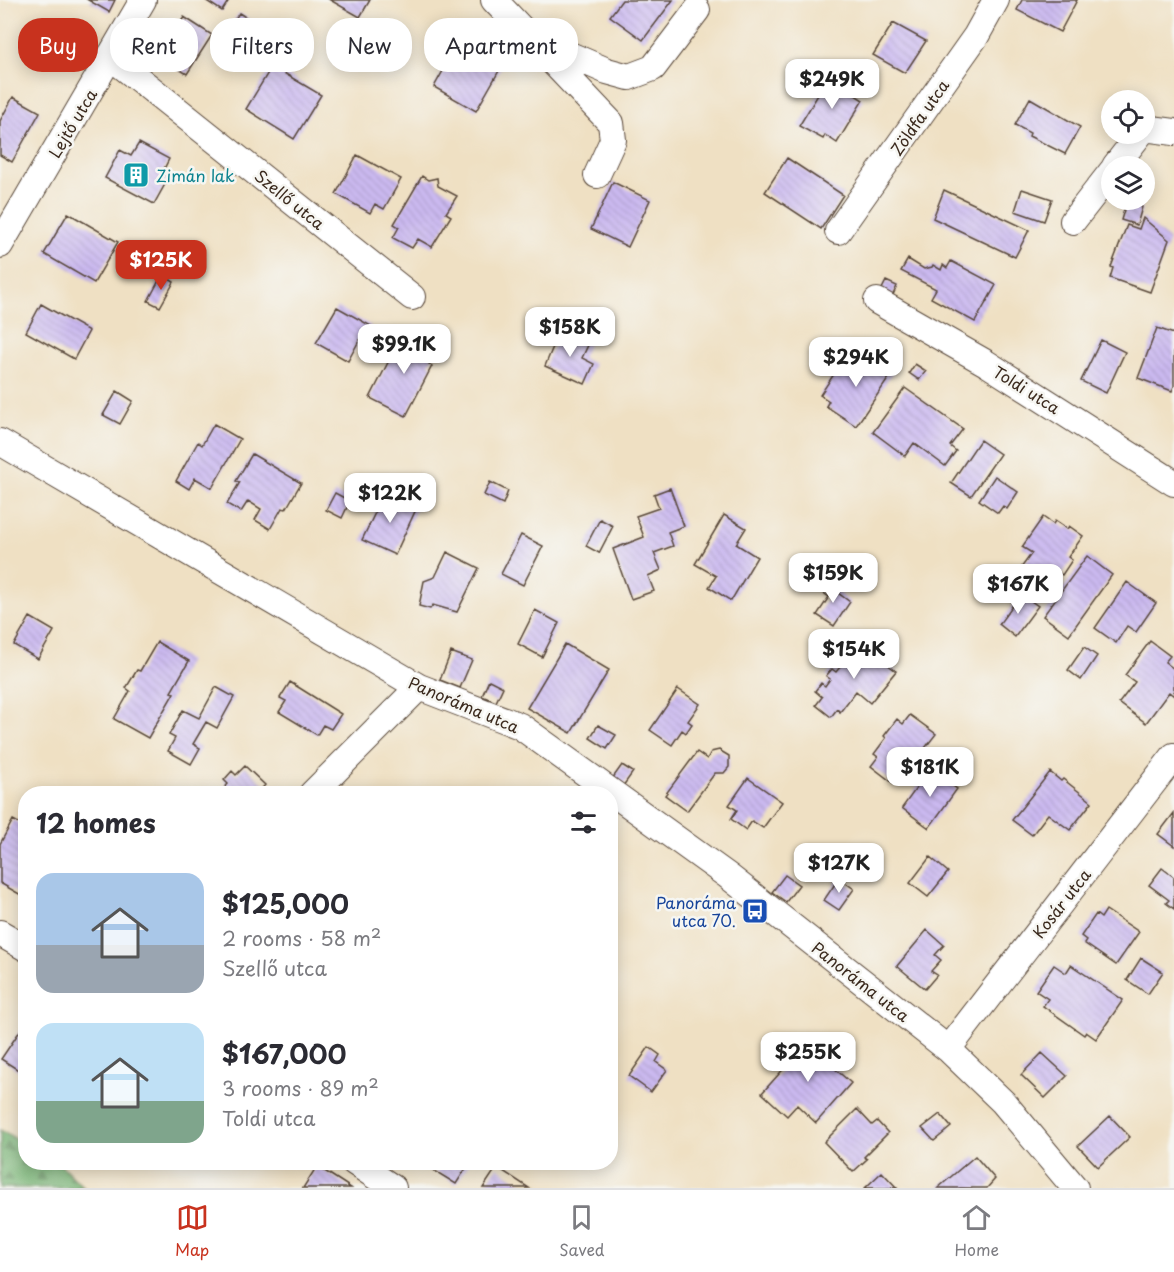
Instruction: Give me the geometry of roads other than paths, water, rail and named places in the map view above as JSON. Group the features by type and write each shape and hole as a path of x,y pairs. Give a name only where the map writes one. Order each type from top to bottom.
{"street":[{"name":"Lejtő utca","path":"133,18 143,0"},
{"path":"494,0 511,18"},
{"name":"Zöldfa utca","path":"838,231 976,36 996,0"},
{"path":"578,59 629,77 653,68 697,10"},
{"name":"Lejtő utca","path":"0,245 110,59"},
{"name":"Szellő utca","path":"130,72 412,297"},
{"path":"562,72 611,123 613,140 597,174"},
{"path":"1155,129 1174,132"},
{"path":"1123,156 1132,144"},
{"path":"1073,221 1101,185"},
{"name":"Toldi utca","path":"877,301 986,363 1174,483"},
{"name":"Panoráma utca","path":"0,442 419,687 520,726 603,786"},
{"path":"320,786 419,687"},
{"name":"Kosár utca","path":"948,1049 1174,756"},
{"name":"Panoráma utca","path":"618,797 728,876 948,1049 1003,1102 1075,1188"},
{"path":"0,933 18,943"},
{"path":"366,1170 393,1188"}],"place":[{"name":"Zimán lak","path":"136,175"},
{"name":"Panoráma utca 70.","path":"755,911"}]}
